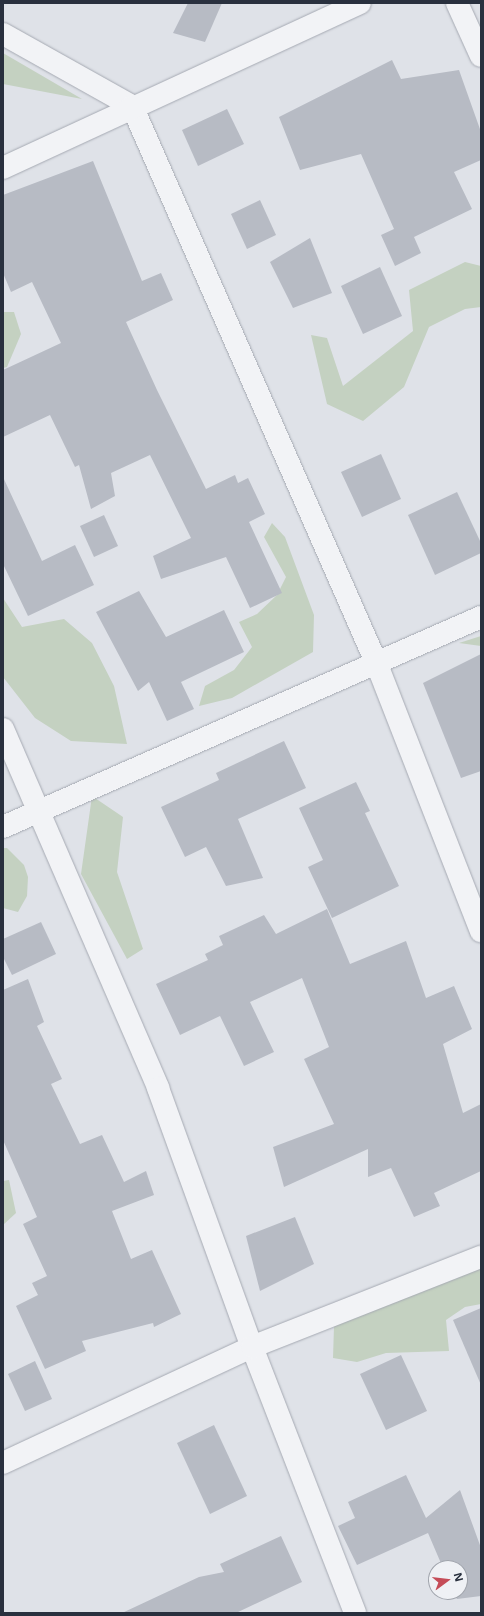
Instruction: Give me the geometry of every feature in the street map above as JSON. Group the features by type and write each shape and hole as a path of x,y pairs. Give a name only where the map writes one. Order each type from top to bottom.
{"street":[{"path":"3,168 132,106 360,3"},
{"path":"457,3 481,56"},
{"path":"3,34 132,106 376,662 481,931"},
{"path":"3,827 38,810 376,662 481,618"},
{"path":"3,729 158,1088 252,1347 355,1613"},
{"path":"3,1464 252,1347 481,1257"}],"green space":[{"path":"3,53 82,99 3,84"},
{"path":"465,262 481,266 481,307 465,309 429,327 404,387 363,421 327,404 311,335 327,338 343,386 413,331 409,290"},
{"path":"3,312 14,312 21,334 7,367 3,368"},
{"path":"272,523 285,537 314,615 313,652 232,698 199,706 205,686 234,670 252,647 239,622 257,614 277,595 286,577 264,537"},
{"path":"3,598 22,627 64,619 92,643 114,686 127,744 71,741 35,718 3,677"},
{"path":"481,636 481,646 459,643"},
{"path":"92,796 123,817 117,872 143,949 127,959 81,874"},
{"path":"3,848 7,848 24,865 28,877 27,896 18,912 3,908"},
{"path":"9,1180 16,1213 3,1225 3,1181"},
{"path":"481,1264 481,1304 465,1307 446,1320 449,1351 386,1353 357,1362 333,1358 334,1326"}],"building":[{"path":"188,3 222,3 205,42 173,33"},
{"path":"392,60 401,79 459,70 481,132 481,160 454,172 472,209 414,237 421,253 395,266 381,235 394,229 361,154 300,170 279,117"},
{"path":"227,109 244,144 198,166 182,130"},
{"path":"93,161 142,281 161,273 173,300 126,322 157,390 206,489 235,475 238,483 248,478 265,514 249,522 282,593 250,608 226,557 161,579 153,556 191,538 150,455 111,473 115,496 91,509 79,465 75,467 50,415 3,437 3,370 61,343 32,282 11,292 3,273 3,195"},
{"path":"260,200 276,235 247,249 231,214"},
{"path":"310,238 332,293 293,308 270,262"},
{"path":"380,267 402,316 363,334 341,286"},
{"path":"381,454 401,499 362,517 341,472"},
{"path":"3,477 42,561 75,545 94,585 28,616 3,564"},
{"path":"457,492 481,543 481,553 435,575 408,515"},
{"path":"104,515 118,546 94,557 80,526"},
{"path":"139,591 166,637 224,610 244,652 181,682 194,709 167,721 149,682 138,691 96,612"},
{"path":"481,654 481,771 461,778 423,683"},
{"path":"284,741 306,788 238,819 263,878 226,886 206,847 185,857 161,807 219,780 216,773"},
{"path":"356,782 370,811 365,813 399,886 332,918 308,867 323,860 299,808"},
{"path":"327,909 350,964 406,941 426,998 454,986 472,1029 443,1044 463,1113 481,1104 481,1171 434,1193 440,1206 414,1217 391,1168 368,1177 368,1149 284,1187 273,1147 334,1124 304,1059 329,1047 302,978 250,1002 274,1052 244,1066 220,1016 180,1035 156,984 208,960 205,954 223,945 219,936 264,915 276,934"},
{"path":"41,922 56,954 12,975 3,957 3,939"},
{"path":"28,979 44,1022 37,1026 62,1079 51,1084 80,1144 102,1135 124,1182 146,1171 154,1195 112,1211 131,1259 152,1250 181,1314 154,1327 153,1323 82,1341 86,1351 45,1369 16,1306 38,1295 32,1283 47,1276 23,1224 37,1217 3,1140 3,990"},
{"path":"295,1217 314,1264 260,1291 246,1236"},
{"path":"481,1308 481,1385 453,1320"},
{"path":"401,1355 427,1411 386,1430 360,1374"},
{"path":"35,1361 52,1399 25,1411 8,1374"},
{"path":"214,1425 247,1496 210,1514 177,1443"},
{"path":"406,1475 426,1518 460,1490 481,1548 481,1596 468,1598 468,1560 440,1560 428,1533 357,1565 338,1526 355,1518 348,1502"},
{"path":"281,1536 302,1582 236,1613 122,1613 199,1577 224,1572 220,1564"}]}
